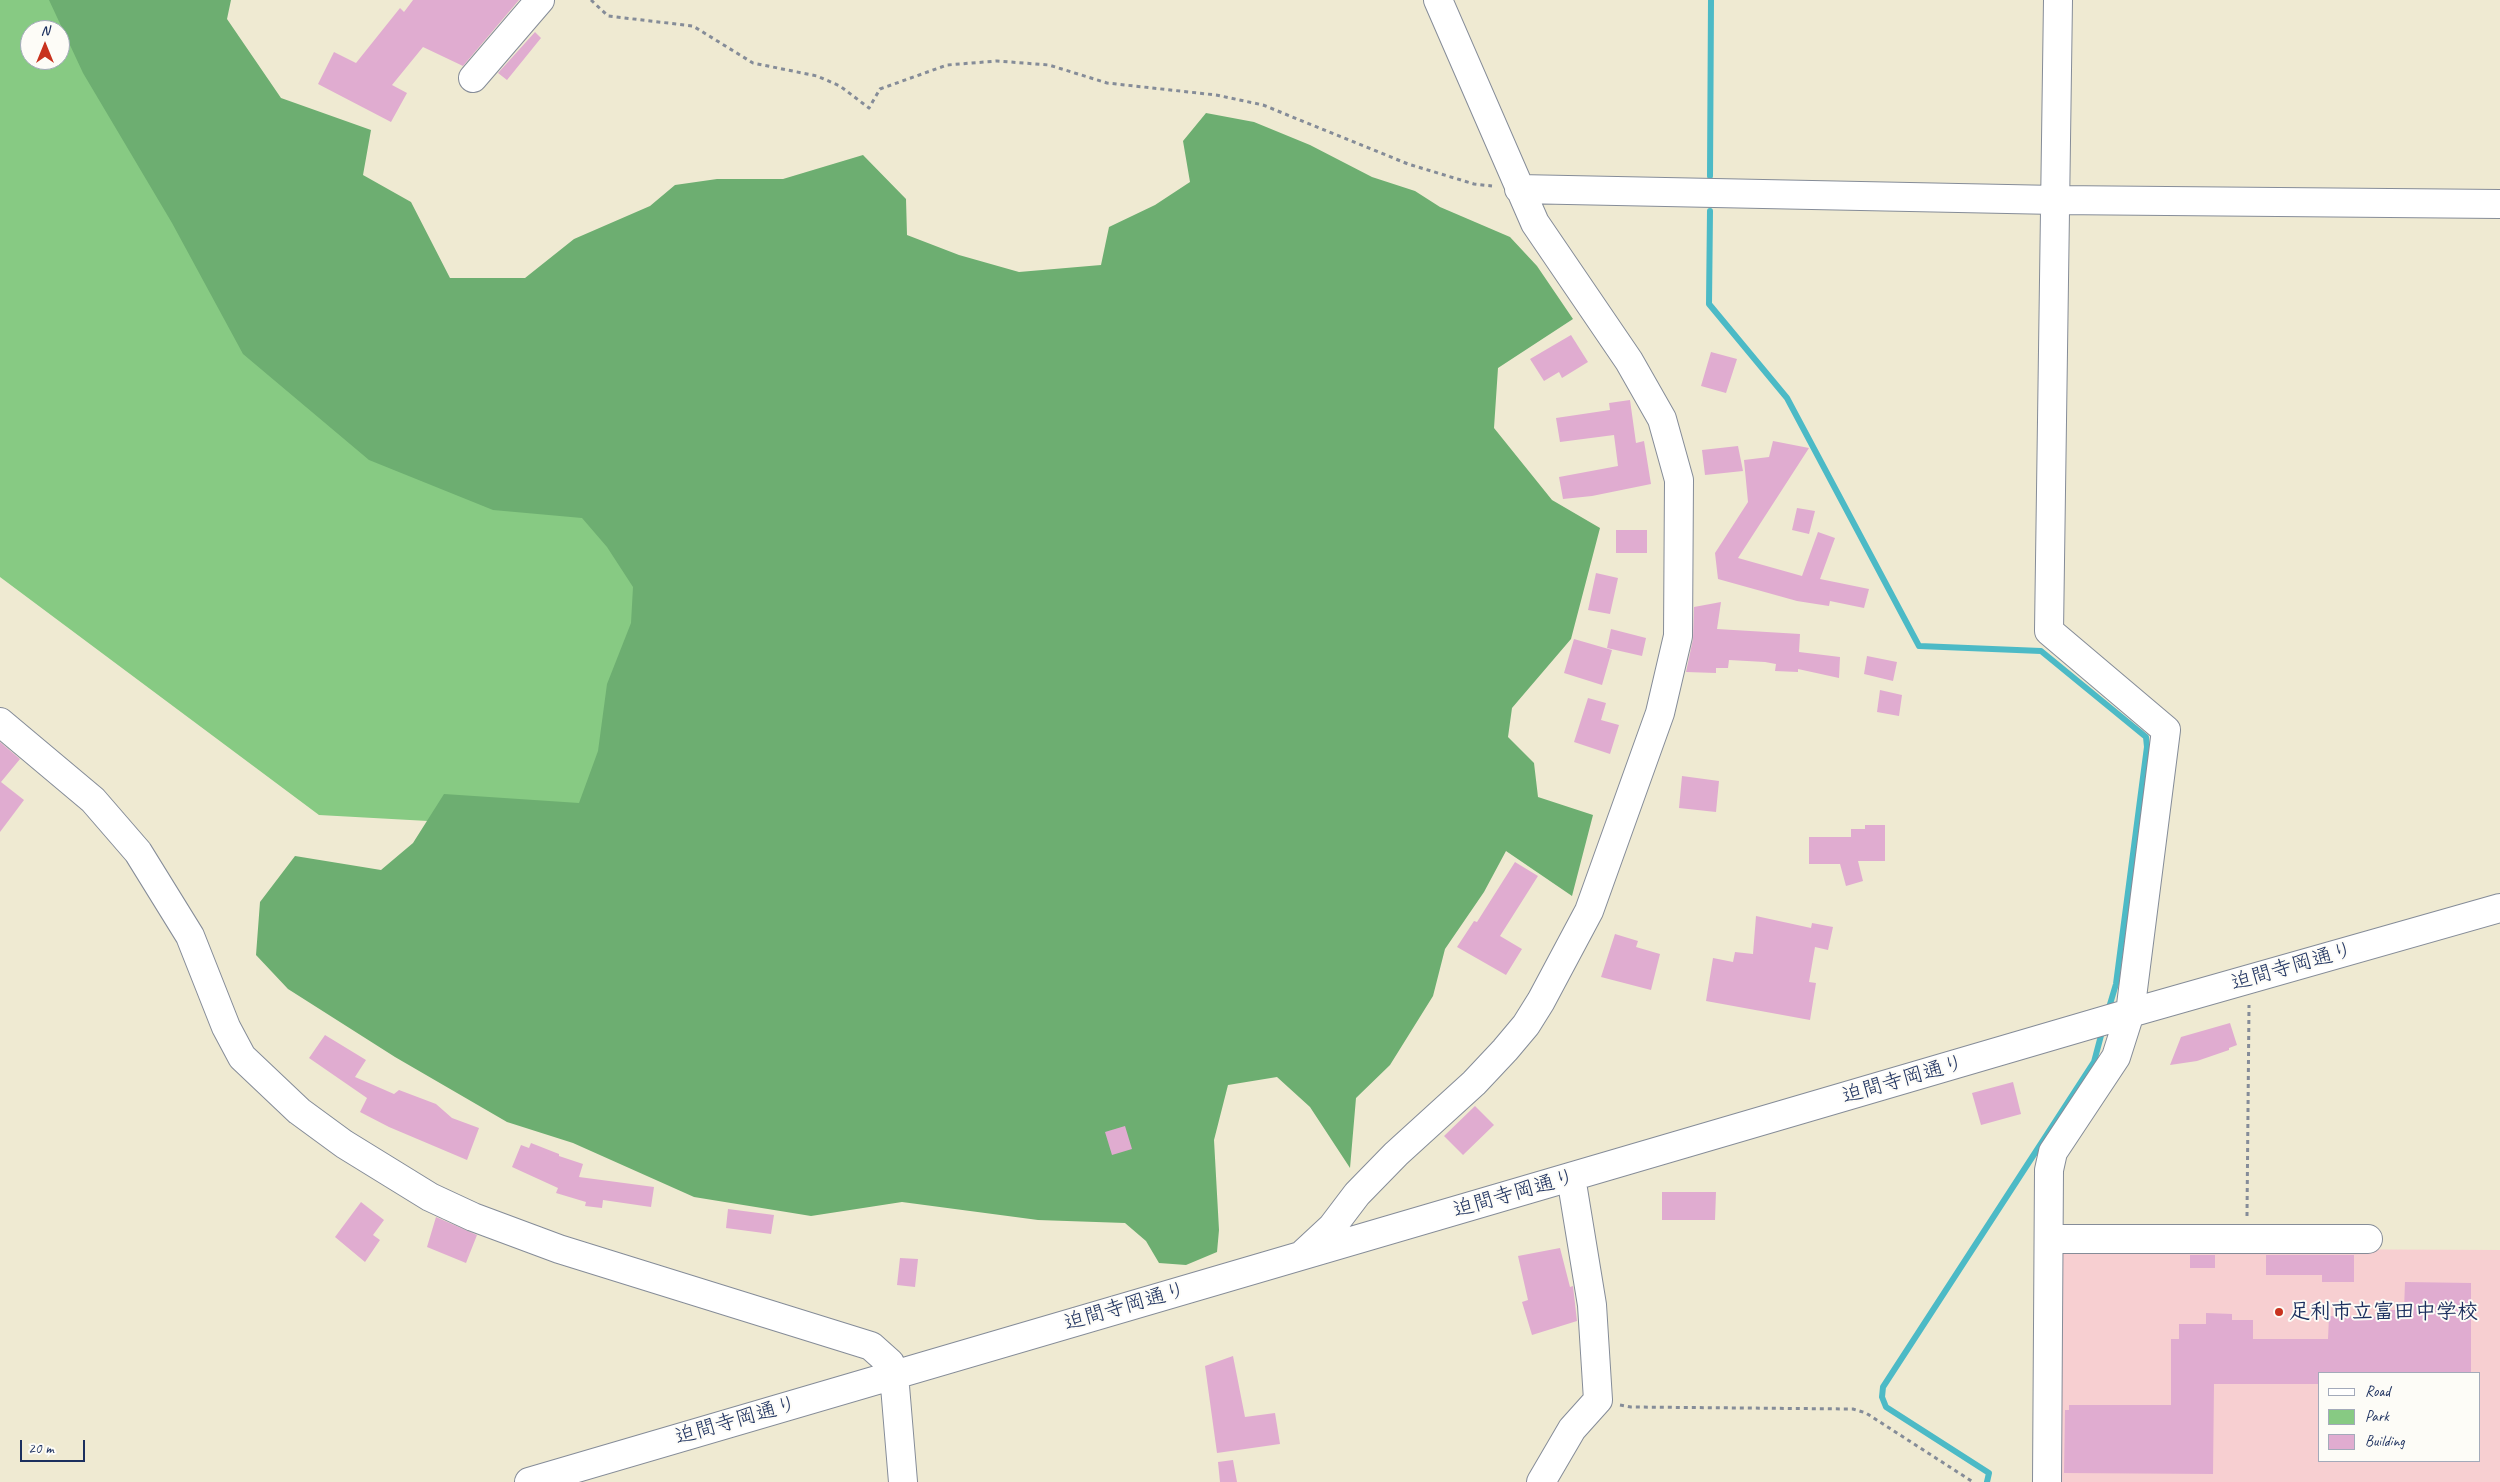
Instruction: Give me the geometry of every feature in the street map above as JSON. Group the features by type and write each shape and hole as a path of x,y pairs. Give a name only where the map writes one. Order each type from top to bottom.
{"street":[{"path":"473,78 540,0"},
{"path":"1299,1257 1332,1227 1357,1194 1396,1154 1474,1083 1526,1025 1542,1001 1589,911 1660,713 1678,636 1679,480 1662,420 1629,361 1535,224 1438,0"},
{"path":"2047,1482 2049,1170 2053,1152 2116,1057 2130,1013 2166,730 2048,630 2058,0"},
{"path":"1519,189 2056,200 2500,204"},
{"path":"0,722 93,800 138,852 190,936 226,1027 242,1057 299,1111 344,1144 430,1197 473,1217 558,1249 870,1346 890,1363 894,1374 903,1482"},
{"name":"迫間寺岡通り","path":"529,1482 570,1477 894,1374 2130,1013 2500,908"},
{"path":"1540,1482 1572,1428 1598,1400 1592,1305 1571,1177"},
{"path":"2049,1239 2368,1239"}],"path":[{"path":"591,0 608,16 692,26 753,62 817,76 840,86 869,108 880,89 947,65 997,61 1049,65 1107,83 1216,95 1263,105 1408,164 1474,184 1519,189"},
{"path":"2244,981 2249,1002 2247,1239"},
{"path":"1598,1400 1631,1407 1853,1409 1866,1413 1973,1482"}],"shaded area":[{"name":"足利市立富田中学校","path":"2058,1248 2500,1250 2500,1482 2055,1482"}],"green space":[{"path":"0,0 213,0 364,284 736,428 628,832 319,815 0,577"},
{"path":"49,0 231,0 227,19 281,98 371,130 363,175 411,202 450,278 525,278 574,239 650,206 675,185 717,179 783,179 863,155 906,199 907,235 959,255 1019,272 1101,265 1109,227 1155,205 1190,182 1183,141 1206,113 1254,122 1310,145 1372,177 1415,191 1440,207 1510,237 1537,266 1573,319 1498,368 1494,428 1552,500 1600,528 1571,639 1512,708 1508,737 1534,763 1538,797 1593,815 1572,896 1506,851 1484,892 1445,949 1433,996 1390,1065 1356,1098 1350,1168 1310,1107 1277,1077 1228,1085 1214,1140 1219,1230 1217,1252 1186,1265 1159,1263 1146,1241 1125,1223 1038,1220 902,1202 811,1216 694,1197 573,1143 507,1122 395,1057 288,989 256,955 260,902 295,856 381,870 413,843 444,794 579,803 598,751 607,684 631,623 633,587 607,547 582,518 493,510 369,460 243,354 172,223 83,73 70,45 70,20 58,20"}],"building":[{"path":"413,0 519,0 463,66 423,47 392,85 407,93 391,122 318,84 334,52 356,63 400,8 404,12"},
{"path":"535,32 541,38 507,80 498,73"},
{"path":"1571,335 1588,362 1562,378 1559,372 1544,381 1530,359"},
{"path":"1711,352 1737,359 1726,393 1701,386"},
{"path":"1630,400 1636,443 1644,441 1651,484 1592,496 1563,499 1559,477 1618,466 1614,435 1560,442 1556,418 1610,410 1609,403"},
{"path":"1773,441 1809,448 1738,558 1802,576 1818,532 1835,538 1820,579 1869,589 1864,608 1830,601 1829,606 1797,601 1718,579 1715,553 1748,502 1744,460 1769,457"},
{"path":"1738,446 1743,471 1705,475 1702,450"},
{"path":"1797,508 1815,511 1809,534 1792,530"},
{"path":"1616,530 1647,530 1647,553 1616,553"},
{"path":"1596,573 1618,578 1610,614 1588,610"},
{"path":"1721,602 1717,629 1800,634 1799,652 1840,657 1839,678 1798,669 1798,672 1775,671 1776,664 1765,662 1729,660 1728,668 1716,668 1716,673 1686,672 1693,639 1694,607"},
{"path":"1611,629 1646,638 1642,656 1607,648"},
{"path":"1574,639 1612,650 1602,685 1564,673"},
{"path":"1867,656 1897,662 1893,681 1864,674"},
{"path":"1880,690 1902,695 1899,716 1877,712"},
{"path":"1588,698 1606,703 1601,720 1619,725 1610,754 1574,742"},
{"path":"0,742 20,759 1,782 24,800 0,832"},
{"path":"1682,776 1719,781 1716,812 1679,808"},
{"path":"1865,825 1885,825 1885,861 1858,861 1863,881 1846,886 1840,864 1809,864 1809,837 1851,837 1851,829 1865,829"},
{"path":"1515,862 1538,876 1500,936 1522,949 1506,975 1457,947 1474,921 1477,922"},
{"path":"1756,916 1811,928 1812,923 1833,927 1828,950 1815,947 1809,982 1816,983 1810,1020 1706,1001 1713,958 1733,962 1735,952 1753,954"},
{"path":"1615,934 1638,941 1636,947 1660,954 1651,990 1601,977"},
{"path":"2230,1023 2237,1045 2229,1048 2229,1050 2197,1061 2170,1065 2181,1037"},
{"path":"325,1035 366,1060 355,1077 394,1094 399,1090 436,1104 452,1118 479,1128 467,1160 389,1127 360,1112 367,1098 309,1058"},
{"path":"2013,1082 2021,1114 1981,1125 1972,1093"},
{"path":"1475,1106 1494,1125 1463,1155 1444,1136"},
{"path":"1125,1126 1132,1149 1112,1155 1105,1132"},
{"path":"531,1143 559,1154 559,1156 583,1164 579,1177 654,1187 651,1207 603,1200 602,1208 585,1206 586,1202 556,1193 558,1188 512,1167 521,1145 529,1148"},
{"path":"1662,1192 1716,1192 1715,1220 1662,1220"},
{"path":"361,1202 384,1220 373,1235 380,1240 365,1262 335,1237"},
{"path":"728,1209 774,1215 771,1234 726,1228"},
{"path":"436,1217 477,1235 466,1263 427,1247"},
{"path":"1560,1248 1570,1287 1573,1286 1577,1321 1532,1335 1522,1302 1528,1300 1518,1256"},
{"path":"2190,1255 2215,1255 2215,1268 2190,1268"},
{"path":"2266,1255 2354,1255 2354,1282 2322,1282 2322,1275 2266,1275"},
{"path":"900,1258 918,1259 915,1287 897,1285"},
{"path":"2405,1282 2471,1283 2471,1372 2318,1372 2318,1384 2214,1384 2213,1474 2064,1473 2065,1410 2069,1410 2069,1405 2171,1405 2171,1339 2179,1339 2179,1324 2206,1324 2206,1313 2232,1314 2232,1320 2253,1320 2253,1339 2328,1339 2329,1316 2390,1317 2390,1310 2404,1310"},
{"path":"1233,1356 1245,1417 1275,1413 1280,1444 1217,1453 1205,1366"},
{"path":"1233,1460 1237,1482 1220,1482 1218,1462"}],"waterway":[{"path":"1710,176 1711,0"},
{"path":"1710,211 1709,304 1787,398 1919,646 2041,651 2146,737 2147,747 2116,984 2108,1011"},
{"path":"1987,1482 1989,1473 1886,1407 1882,1397 1883,1387 2094,1062 2103,1028"}],"place":[{"name":"足利市立富田中学校","path":"2279,1312"}]}
